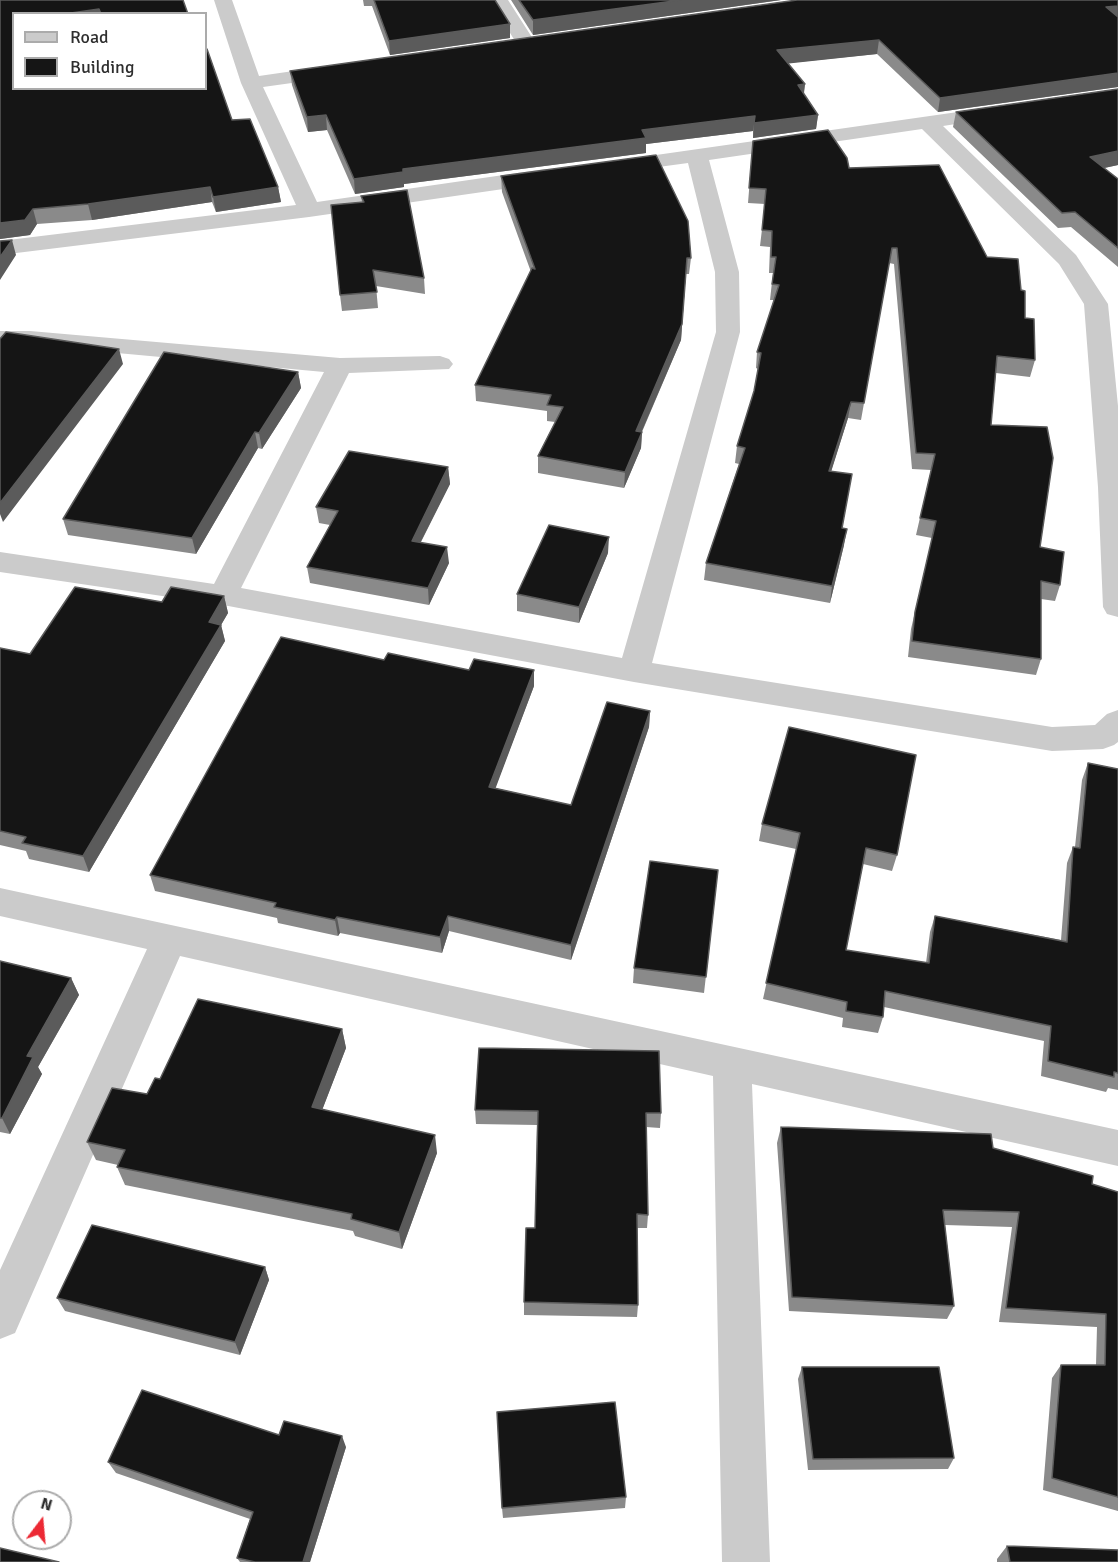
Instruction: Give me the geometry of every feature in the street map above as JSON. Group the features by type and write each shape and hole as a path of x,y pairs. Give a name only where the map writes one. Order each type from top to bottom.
{"street":[{"path":"223,0 251,83 309,210"},
{"path":"499,0 525,42"},
{"path":"502,46 548,39"},
{"path":"251,83 354,68"},
{"path":"591,170 1018,109"},
{"path":"926,122 1068,260 1107,305 1118,607"},
{"path":"634,671 728,332 727,272 697,155"},
{"path":"0,248 309,210 568,173"},
{"path":"0,338 30,338 340,366 440,364"},
{"path":"223,595 340,366"},
{"path":"0,562 223,595 634,671 1052,739 1103,737 1118,722"},
{"path":"0,902 1118,1148"},
{"path":"0,1318 169,940"},
{"path":"732,1062 746,1562"}],"building":[{"path":"0,0 183,0 187,12 100,12 99,9 78,12 12,12 12,90 207,90 207,49 232,120 250,119 278,187 213,197 210,187 88,204 33,209 25,220 0,223"},
{"path":"374,0 495,0 510,24 389,41"},
{"path":"519,0 681,0 533,20"},
{"path":"797,0 1118,0 1118,6 1106,7 1118,17 1118,73 940,98 879,40 777,50 805,84 798,85 818,115 754,123 755,116 642,130 646,138 403,169 403,172 354,179 326,115 307,117 290,71"},
{"path":"1118,89 1118,151 1090,157 1118,179 1118,248 1075,212 1062,213 956,112"},
{"path":"828,130 847,158 849,168 939,165 987,257 1018,259 1021,290 1025,291 1025,318 1034,319 1035,360 997,356 991,425 1047,427 1053,458 1040,547 1064,552 1060,585 1041,581 1041,659 912,641 915,612 936,521 920,518 935,454 916,453 897,248 892,248 864,403 851,402 829,471 852,474 842,528 847,529 832,586 706,563 745,448 737,446 754,391 761,353 757,352 779,285 772,284 776,257 771,257 772,231 762,230 766,189 749,188 753,141"},
{"path":"656,155 688,221 691,258 687,258 682,324 636,431 642,432 625,472 538,456 563,407 547,405 551,395 475,385 532,268 535,269 501,176"},
{"path":"407,190 424,278 373,270 377,292 340,295 331,205 364,202 361,196"},
{"path":"12,240 0,257 0,241"},
{"path":"6,332 119,349 0,503 0,339"},
{"path":"164,352 298,372 259,433 255,432 192,538 63,519"},
{"path":"349,451 448,467 412,541 447,547 428,588 307,567 338,511 316,507"},
{"path":"549,525 609,537 579,607 517,594"},
{"path":"75,587 162,602 171,587 224,596 209,622 221,625 83,856 22,843 26,837 0,831 0,648 30,654"},
{"path":"281,637 384,660 388,653 469,670 474,659 534,670 489,787 571,805 607,702 650,711 571,945 448,916 440,937 337,917 335,920 274,907 276,903 150,875"},
{"path":"789,727 916,755 897,855 866,848 846,950 929,963 935,916 1067,942 1073,847 1080,848 1088,763 1118,769 1118,1073 1114,1072 1114,1077 1048,1061 1051,1026 885,991 883,1017 846,1011 847,1002 766,983 800,833 762,824"},
{"path":"650,861 718,870 706,977 634,968"},
{"path":"0,961 71,978 27,1056 33,1057 2,1118 0,1118"},
{"path":"198,999 342,1029 312,1107 435,1135 399,1232 351,1219 352,1214 117,1167 125,1150 87,1142 112,1088 147,1094 155,1078 160,1079"},
{"path":"479,1048 659,1051 661,1113 646,1113 648,1215 637,1214 638,1305 524,1302 526,1228 535,1228 538,1111 475,1110"},
{"path":"781,1127 991,1134 993,1148 1093,1176 1092,1184 1118,1192 1118,1497 1052,1478 1061,1365 1105,1365 1106,1314 1006,1308 1019,1212 943,1210 954,1306 792,1297"},
{"path":"92,1225 265,1267 235,1342 57,1298"},
{"path":"802,1367 939,1367 954,1458 813,1459"},
{"path":"142,1390 279,1435 284,1421 342,1436 303,1562 255,1562 237,1558 253,1512 108,1462"},
{"path":"615,1402 626,1497 502,1508 497,1412"},
{"path":"1007,1546 1118,1550 1118,1562 1010,1562"},
{"path":"0,1548 59,1562 0,1562"}]}
